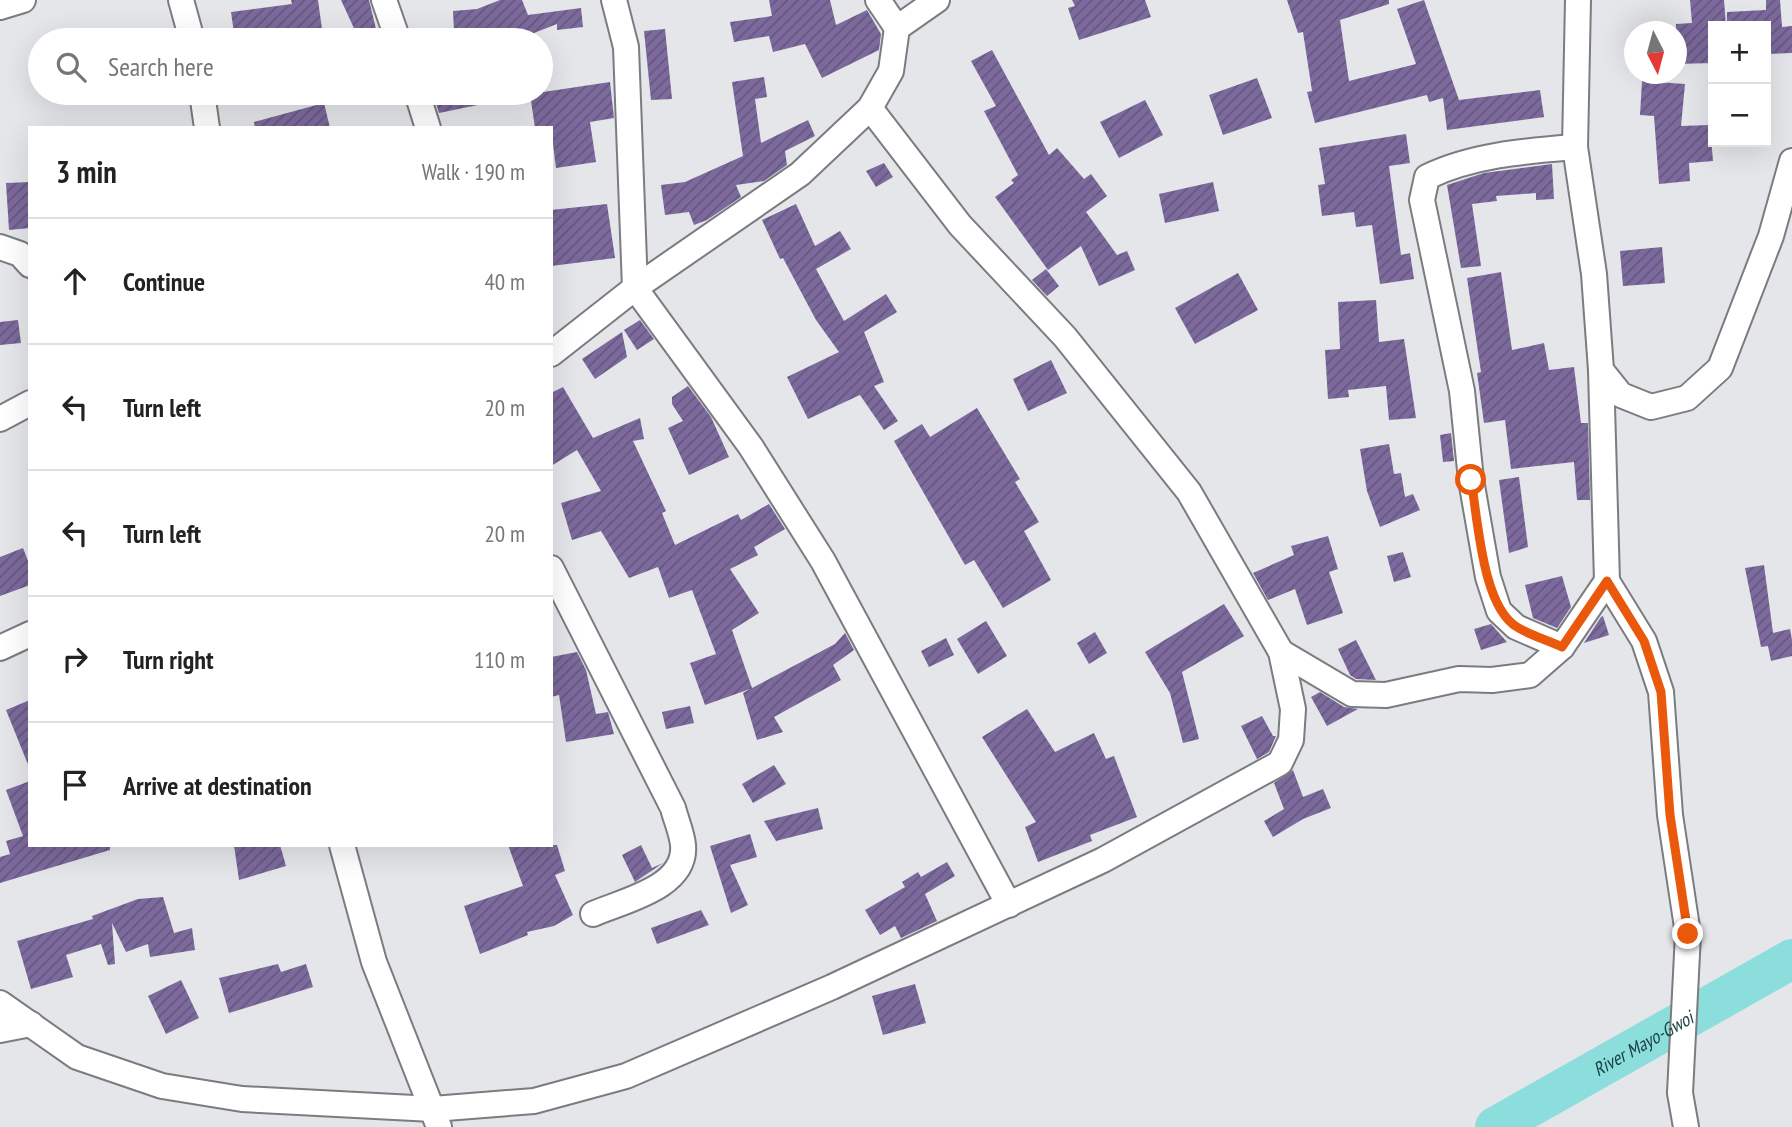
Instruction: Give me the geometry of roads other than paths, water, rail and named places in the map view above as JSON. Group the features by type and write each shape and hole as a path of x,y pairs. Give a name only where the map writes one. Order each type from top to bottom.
{"street":[{"path":"0,7 23,0"},
{"path":"181,0 189,28"},
{"path":"384,0 394,28"},
{"path":"614,0 626,47 635,288 751,447 823,561 1009,905"},
{"path":"553,352 635,288 800,174 870,108 891,71 897,28 878,0"},
{"path":"897,28 937,0"},
{"path":"1577,0 1576,146 1594,274 1601,370 1607,581 1644,641 1661,692 1670,815 1688,934 1680,1093 1686,1127"},
{"path":"204,105 207,126"},
{"path":"421,105 427,126"},
{"path":"0,1003 77,1057 162,1086 242,1099 436,1118 534,1101 626,1076 832,987 1103,860 1280,763 1291,740 1293,709 1282,652 1189,492 1065,337 960,225 870,108"},
{"path":"1562,647 1516,627 1499,611 1488,577 1471,480 1462,391 1422,200 1427,177 1443,169 1517,152 1576,146"},
{"path":"1601,370 1621,395 1651,407 1687,398 1720,368 1771,236 1792,161"},
{"path":"0,247 20,254 28,263"},
{"path":"0,419 28,404"},
{"path":"553,572 673,808 683,848 674,870 662,885 593,914"},
{"path":"1282,652 1352,694 1385,695 1459,679 1492,680 1530,675 1562,647 1607,581"},
{"path":"0,648 28,635"},
{"path":"343,847 374,962 436,1118"},
{"path":"0,1030 31,1024"}],"waterway":[{"name":"River Mayo-Gwoi","path":"1495,1127 1792,959"}]}
